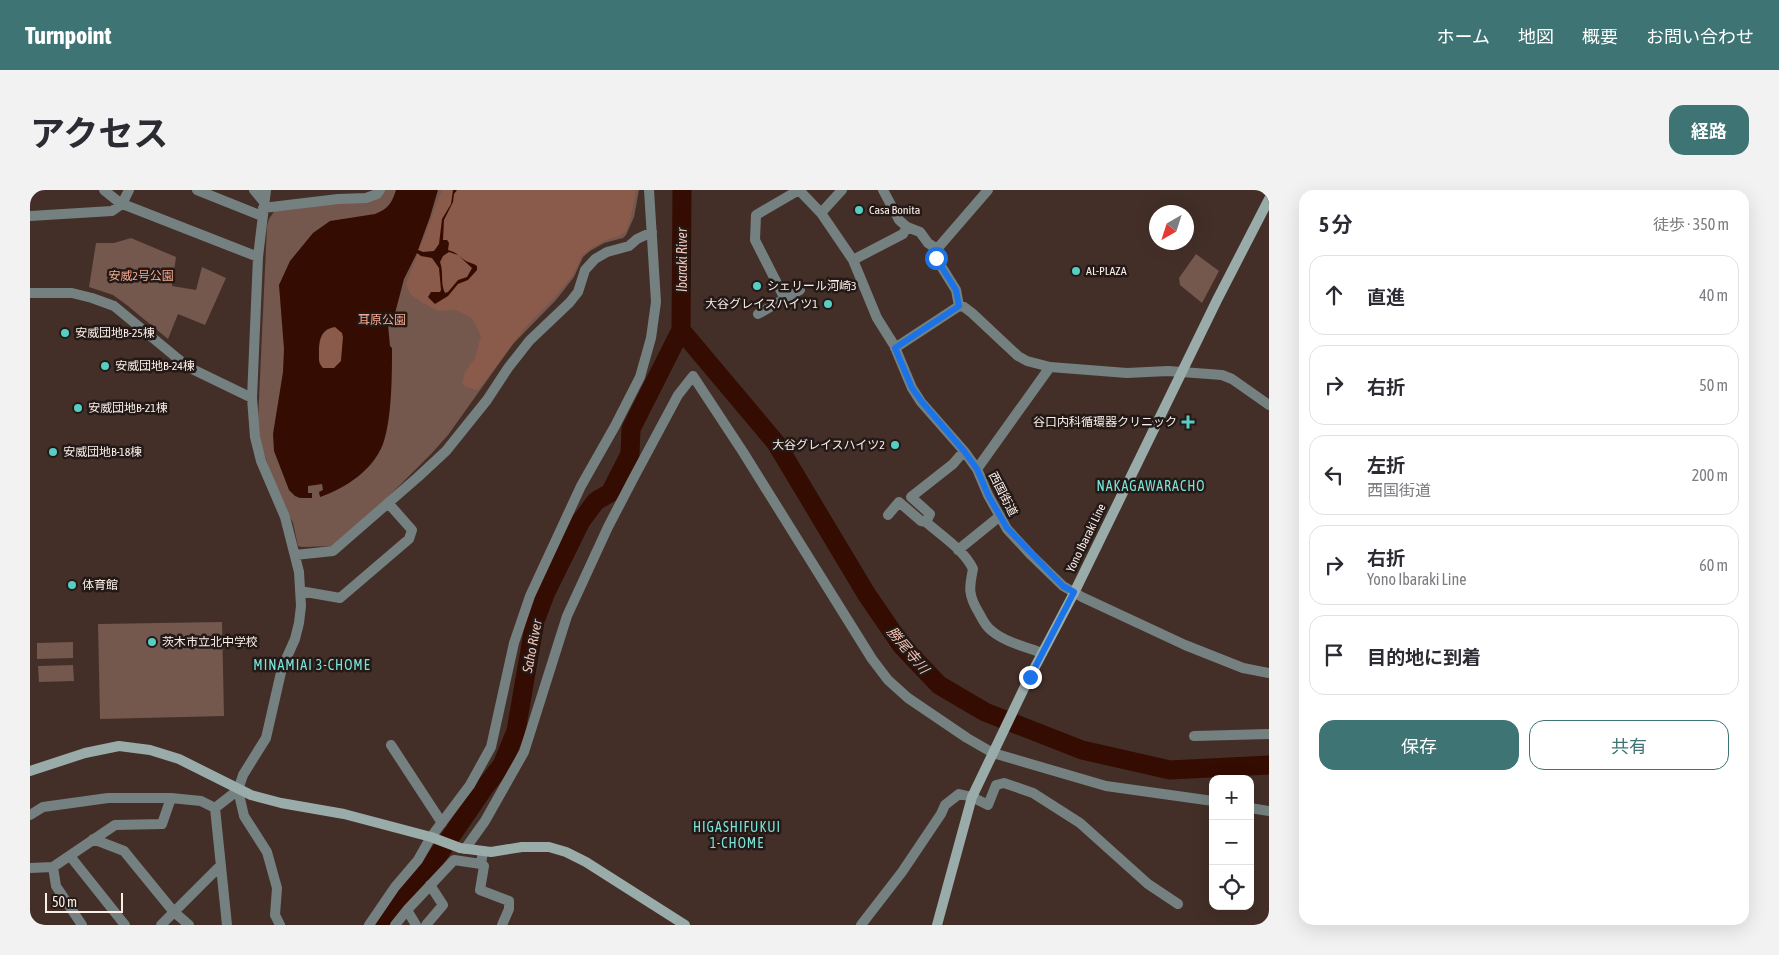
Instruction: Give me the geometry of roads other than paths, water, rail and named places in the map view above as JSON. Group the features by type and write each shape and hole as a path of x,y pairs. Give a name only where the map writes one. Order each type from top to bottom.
{"main road":[{"name":"Yono Ibaraki Line","path":"937,925 972,797 1020,696 1074,592 1269,199"},
{"path":"30,771 85,753 119,746 150,750 179,759 251,795 281,803 344,814 431,837 462,849 491,852 522,847 549,847 566,852 586,862 685,925"}],"street":[{"path":"104,190 122,204 258,257"},
{"path":"30,216 112,211 122,204 129,190"},
{"path":"197,190 263,209 339,194 366,198 377,194 380,190"},
{"path":"254,190 263,209"},
{"path":"215,808 238,790 243,776 266,738 282,668 295,639 299,623 299,572 285,517 261,461 255,436 252,398 258,257 266,190"},
{"path":"369,925 395,888 418,860 431,837 470,785 490,747 514,643 530,596 581,486 616,426 640,377 651,338 656,302 649,190"},
{"path":"785,299 755,240 756,215 799,190"},
{"name":"西国街道","path":"799,190 821,213 853,260 877,318 895,348 912,388 977,469 1007,528 1031,555 1063,586 1074,592 1185,645 1243,668 1269,673"},
{"path":"821,213 842,190"},
{"path":"883,190 894,213 907,227 920,232 928,243 937,249"},
{"path":"959,306 956,290 936,258 937,249 988,190"},
{"path":"853,260 903,234 907,227"},
{"path":"295,555 333,551 389,504 446,451 530,340 578,292 585,270 595,259 606,252 629,246 637,239 652,232"},
{"path":"758,314 800,290"},
{"path":"30,293 72,293 114,306 188,367 252,398"},
{"path":"895,348 959,306 972,313 1018,356 1027,361 1050,367 1127,373 1168,371 1222,375 1232,379 1269,405"},
{"path":"977,469 1050,367"},
{"path":"462,849 485,821 524,752 568,616 632,479 678,395 693,376 743,452 872,659 888,680 908,698 967,738 994,750 1106,786 1209,800"},
{"path":"926,522 930,514 911,497 953,464 964,451"},
{"path":"888,515 898,502 921,521 926,522 958,550 969,561 973,569 969,585 970,595 984,622 992,632 1002,638 1042,653"},
{"path":"300,591 340,598 409,539 412,530 389,504"},
{"path":"958,550 1000,516"},
{"path":"1194,736 1269,734"},
{"path":"391,745 442,823"},
{"path":"861,925 902,872 945,805 959,794 972,797 988,805 996,785 1004,782 1033,793 1080,823 1148,884 1178,904"},
{"path":"238,790 244,816 267,852 277,888 275,915 280,925"},
{"path":"30,815 43,807 108,798 171,798 200,801 215,808"},
{"path":"30,868 53,867 115,824 162,824 171,798"},
{"path":"215,808 227,925"},
{"path":"1254,809 1269,811"},
{"path":"94,839 124,851 173,911 189,925"},
{"path":"483,851 481,864 484,866 480,890 509,901 509,909 502,925"},
{"path":"70,856 125,925"},
{"path":"395,925 454,860 481,864"},
{"path":"161,925 221,865"},
{"path":"53,867 56,886 82,925"},
{"path":"426,925 443,905 430,885"},
{"path":"407,910 416,925"}],"waterway":[{"name":"Saho River","path":"378,925 432,864 502,765 516,731 535,621 546,592 581,521 596,501 610,493 630,454 631,429 681,330 682,190"},
{"name":"勝尾寺川","path":"681,330 776,443 867,595 902,646 939,685 985,712 1082,750 1170,770 1269,765"}],"place":[{"name":"Casa Bonita","path":"859,210"},
{"name":"AL-PLAZA","path":"1076,271"},
{"name":"シェリール河崎3","path":"757,286"},
{"name":"大谷グレイスハイツ1","path":"828,304"},
{"name":"安威団地B-25棟","path":"65,333"},
{"name":"安威団地B-24棟","path":"105,366"},
{"name":"安威団地B-21棟","path":"78,408"},
{"name":"谷口内科循環器クリニック","path":"1188,422"},
{"name":"大谷グレイスハイツ2","path":"895,445"},
{"name":"安威団地B-18棟","path":"53,452"},
{"name":"体育館","path":"72,585"},
{"name":"茨木市立北中学校","path":"152,642"}],"district":[{"name":"NAKAGAWARACHO","path":"1151,486"},
{"name":"MINAMIAI 3-CHOME","path":"312,665"},
{"name":"HIGASHIFUKUI 1-CHOME","path":"737,836"}],"water label":[{"name":"Ibaraki River","path":"682,260"}],"park label":[{"name":"安威2号公園","path":"141,276"},
{"name":"耳原公園","path":"382,320"}]}
